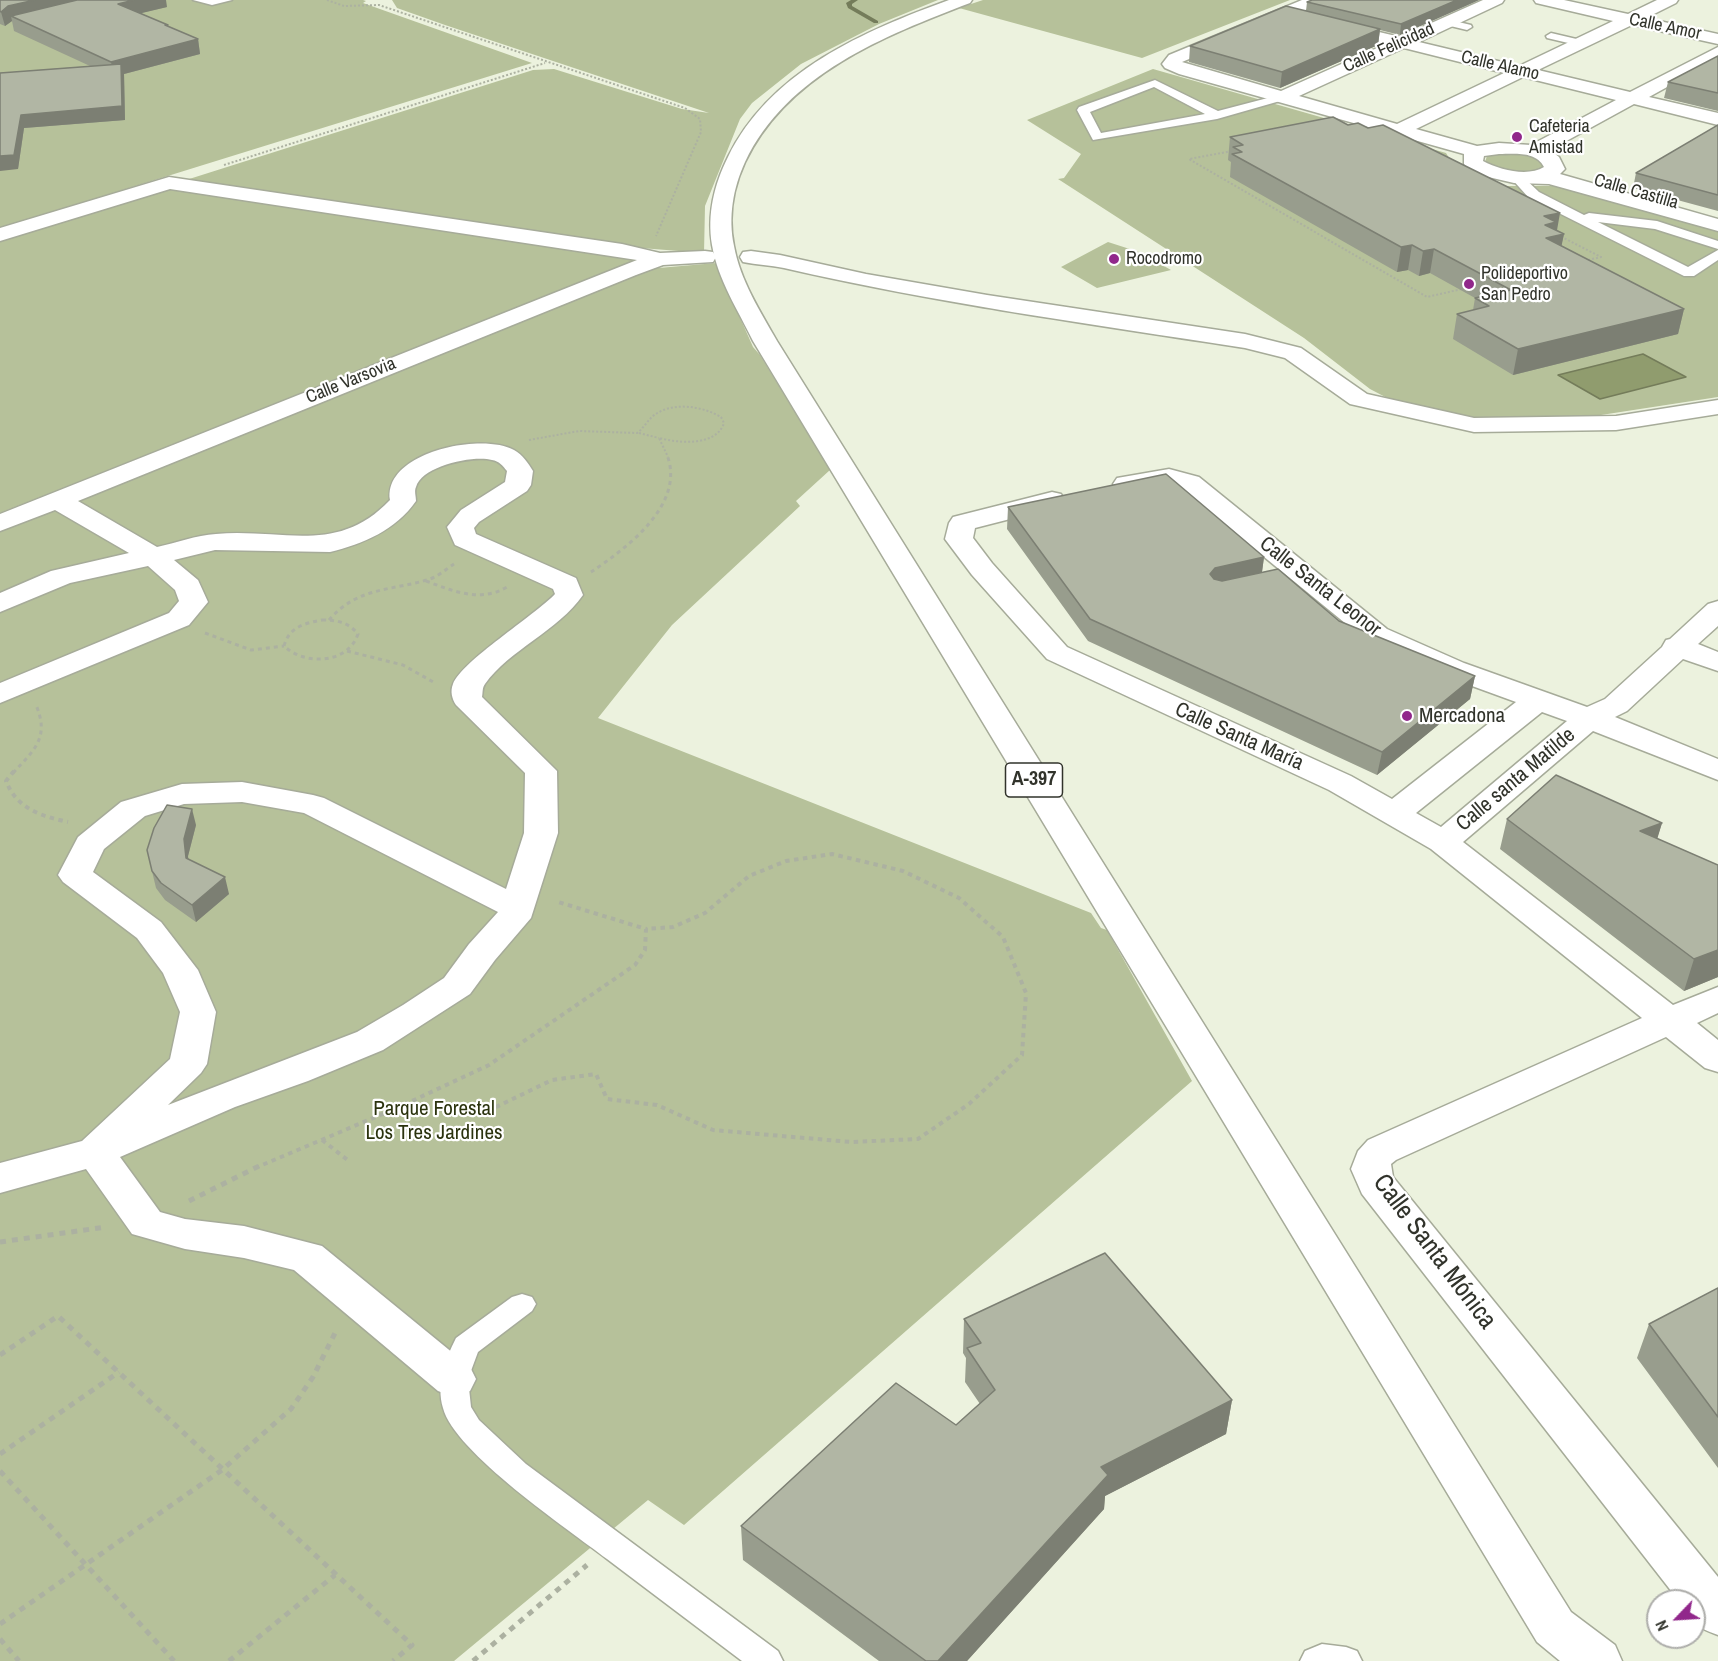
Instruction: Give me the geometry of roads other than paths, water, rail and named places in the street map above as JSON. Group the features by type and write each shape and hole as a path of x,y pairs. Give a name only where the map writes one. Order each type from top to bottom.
{"street":[{"name":"A-397","path":"964,0 871,38 822,67 775,102 755,124 743,143 724,188 720,219 726,258 741,296 771,351 1558,1644 1597,1661"},
{"path":"1317,0 1175,59 1171,64 1477,152 1503,148 1534,151 1718,52"},
{"name":"Calle Felicidad","path":"1283,97 1496,0"},
{"name":"Calle Amor","path":"1542,0 1718,39"},
{"path":"1399,130 1670,0"},
{"name":"Calle Alamo","path":"1282,14 1632,98 1715,127"},
{"name":"Calle Castilla","path":"1534,151 1571,173 1621,184 1718,215"},
{"path":"1477,152 1472,161 1481,169 1526,177 1551,178 1718,225"},
{"path":"1526,177 1550,173 1555,169 1555,165"},
{"path":"0,235 169,183 653,257"},
{"name":"Calle Varsovia","path":"0,523 628,270 653,257 705,257"},
{"path":"751,257 780,261 866,282 1245,340 1293,353 1359,399 1474,425 1616,423 1718,407"},
{"path":"0,603 61,577 215,542 330,544 364,532 390,515 403,501 401,489 408,476 422,465 445,456 467,453 498,453 511,459 520,471 518,485 470,516 460,527 465,539 498,556 544,573 567,586 569,595 554,611 484,666 468,684 467,699 542,771 541,833 514,918 482,952 457,986 370,1041 295,1072 220,1098 95,1152 0,1178"},
{"name":"Calle Santa Leonor","path":"1106,488 1169,477 1190,483 1294,579 1377,635 1453,669 1589,718 1718,770"},
{"name":"Calle Santa María","path":"1072,495 962,523 959,538 982,569 1057,653 1340,783 1443,842 1718,1059"},
{"path":"12,689 179,619 194,602 188,586 153,556 57,500"},
{"name":"Calle santa Matilde","path":"1443,842 1589,718 1616,705 1676,646 1718,610"},
{"path":"1676,646 1718,662"},
{"path":"1394,814 1538,700"},
{"path":"95,1152 188,1064 198,1012 180,970 149,930 75,876 90,844 134,809 182,794 242,792 313,805 520,900"},
{"name":"Calle Santa Mónica","path":"1718,999 1382,1150 1374,1156 1370,1164 1371,1174 1718,1613"},
{"path":"95,1152 146,1222 184,1234 244,1242 307,1257 454,1379"}],"lane":[{"path":"198,0 207,2 226,0"},
{"path":"1446,22 1467,27"},
{"path":"1551,36 1581,43"},
{"path":"1217,115 1155,82 1083,110 1097,137 1217,115 1283,97"},
{"path":"1526,177 1534,195 1689,273 1718,254"},
{"path":"1573,215 1658,225 1718,245"},
{"path":"522,1304 466,1346 454,1379 456,1409 469,1428 516,1473 767,1661"},
{"path":"1316,1661 1322,1658 1346,1661"}],"waterway":[{"path":"855,0 849,3 850,7 876,22"}],"place":[{"name":"Cafeteria Amistad","path":"1517,137"},
{"name":"Rocodromo","path":"1114,259"},
{"name":"Polideportivo San Pedro","path":"1469,284"},
{"name":"Mercadona","path":"1407,716"}],"park label":[{"name":"Parque Forestal Los Tres Jardines","path":"434,1121"}]}
